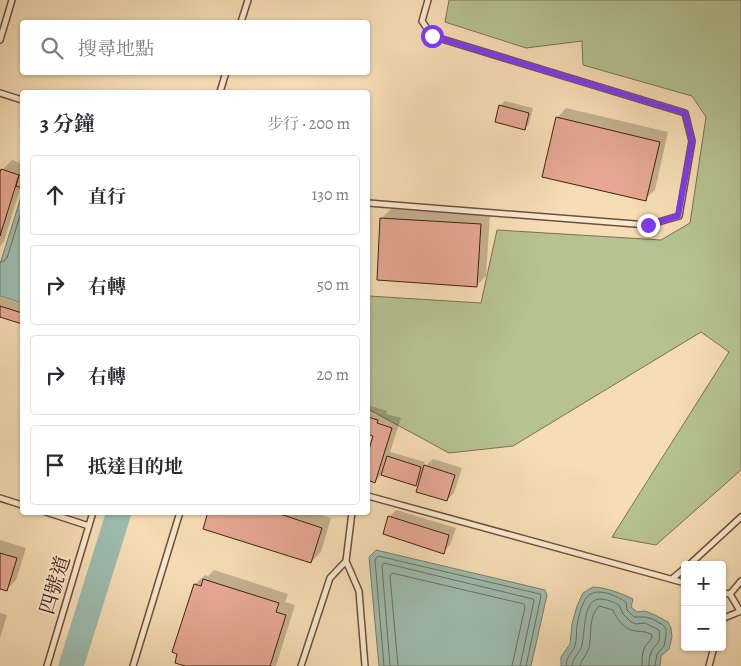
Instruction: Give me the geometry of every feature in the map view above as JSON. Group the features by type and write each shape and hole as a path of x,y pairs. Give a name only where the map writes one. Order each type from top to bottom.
{"lane":[{"path":"0,40 12,0"},
{"path":"242,20 248,0"},
{"path":"370,203 648,225 678,216 692,141 685,113 432,36 422,21 428,0"},
{"path":"221,90 225,75"},
{"path":"0,93 20,99"},
{"path":"370,497 681,582"},
{"path":"0,498 20,504"},
{"path":"55,515 89,526"},
{"name":"四號道","path":"47,666 92,515"},
{"path":"133,666 179,515"},
{"path":"352,515 346,561 359,591 365,666"},
{"path":"693,561 741,517"},
{"path":"301,666 330,578 346,561"},
{"path":"672,579 681,571"},
{"path":"730,594 741,582"},
{"path":"726,593 730,594 741,611 726,617"},
{"path":"709,666 713,651"}],"green space":[{"path":"449,0 741,0 741,470 656,545 612,537 729,352 701,332 513,446 449,453 370,410 370,296 481,303 497,230 661,240 690,223 706,117 692,96 583,65 582,41 526,48 445,22"}],"water":[{"path":"20,200 20,302 0,296 0,264"},
{"path":"376,550 545,590 547,595 531,666 379,666 369,557"},
{"path":"593,587 614,591 633,599 631,607 637,612 645,611 668,622 672,637 669,649 661,656 660,666 561,666 561,657 570,644 572,624 577,606 583,593"}],"building":[{"path":"499,105 529,113 525,130 495,122"},
{"path":"556,117 660,142 646,201 542,177"},
{"path":"1,169 19,175 0,236 0,173"},
{"path":"19,175 20,187 16,186"},
{"path":"380,218 481,224 477,287 377,280"},
{"path":"0,306 20,312 20,323 0,317"},
{"path":"370,418 378,420 377,423 392,428 375,483 370,481 370,446 373,436 370,435"},
{"path":"387,456 421,467 416,486 381,475"},
{"path":"424,465 455,475 447,501 416,492"},
{"path":"207,515 283,515 322,528 311,563 203,529"},
{"path":"388,516 449,535 444,554 383,534"},
{"path":"0,553 17,558 7,591 0,589"},
{"path":"203,579 279,603 276,612 286,615 270,666 185,666 175,663 177,654 172,652 194,584 201,586"}],"waterway":[{"path":"71,666 118,515"}],"route":[{"path":"432,36 685,113 692,141 678,216 648,225"}]}
